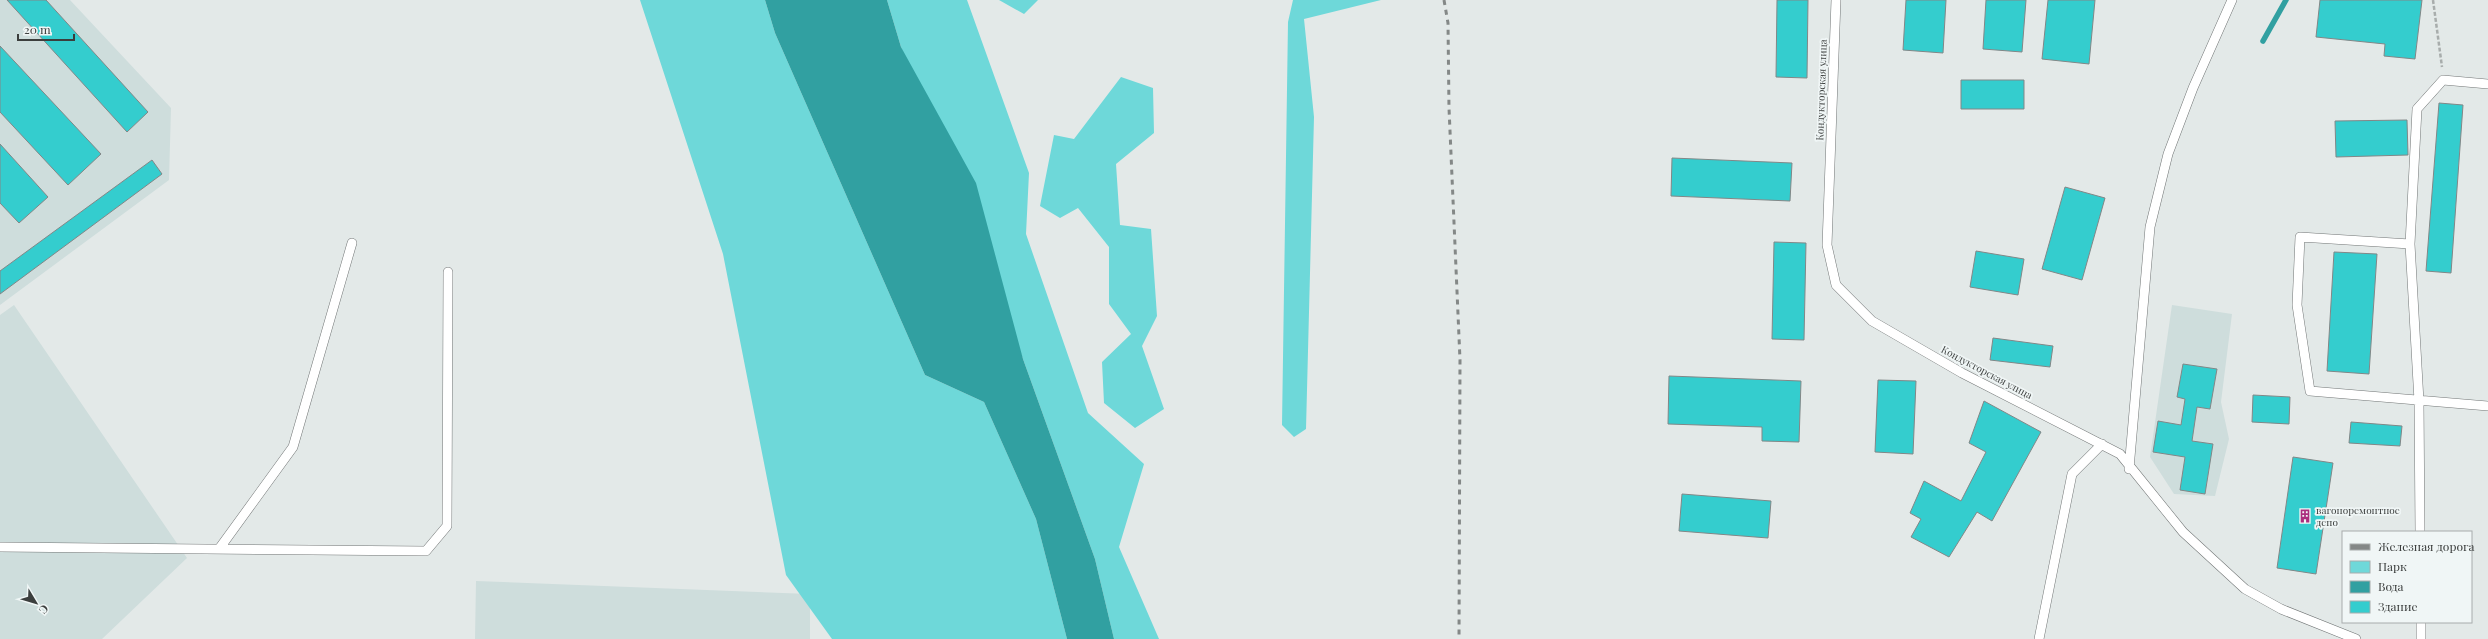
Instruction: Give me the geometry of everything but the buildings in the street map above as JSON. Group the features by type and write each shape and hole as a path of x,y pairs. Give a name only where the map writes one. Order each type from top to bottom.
{"lane":[{"name":"Кондукторская улица","path":"1836,0 1827,245 1836,285 1872,321 1962,373 2120,454 2129,468 2183,532 2244,590 2281,609 2356,639"},
{"path":"2129,468 2150,227 2168,154 2193,88 2232,0"},
{"path":"2420,531 2419,401 2410,244 2417,109 2444,80 2488,84"},
{"path":"2410,244 2300,237 2296,305 2310,391 2488,406"},
{"path":"220,549 293,447 352,242"},
{"path":"0,547 426,551 447,526 448,272"},
{"path":"2039,639 2072,474 2102,444"},
{"path":"2421,623 2421,639"}],"path":[{"path":"2433,0 2444,80"}],"shaded area":[{"path":"0,0 70,0 171,108 169,180 0,305"},
{"path":"14,305 187,558 102,639 0,639 0,315"},
{"path":"2172,305 2232,314 2221,402 2229,439 2215,496 2174,494 2150,457"},
{"path":"476,581 810,594 810,639 475,639"}],"green space":[{"path":"640,0 765,0 775,33 925,375 984,402 1036,519 1067,639 832,639 786,575 723,254"},
{"path":"887,0 967,0 1029,173 1026,234 1088,413 1144,464 1119,547 1159,639 1114,639 1095,559 1023,359 901,47"},
{"path":"999,0 1038,0 1024,14"},
{"path":"1293,0 1381,0 1304,19 1314,117 1306,429 1294,437 1282,425 1288,22"},
{"path":"1121,77 1153,88 1154,133 1116,164 1120,225 1151,229 1157,316 1142,346 1164,409 1135,428 1104,403 1102,362 1131,334 1109,304 1109,247 1078,208 1060,218 1040,206 1054,135 1074,139"}],"water":[{"path":"765,0 887,0 901,47 976,183 1023,359 1095,559 1114,639 1067,639 1036,519 984,402 925,375 775,33"}],"waterway":[{"path":"2263,41 2286,0"}],"railway":[{"path":"1444,0 1448,23 1449,108 1460,360 1459,639"}],"place":[{"name":"вагоноремонтное депо","path":"2305,516"}]}
